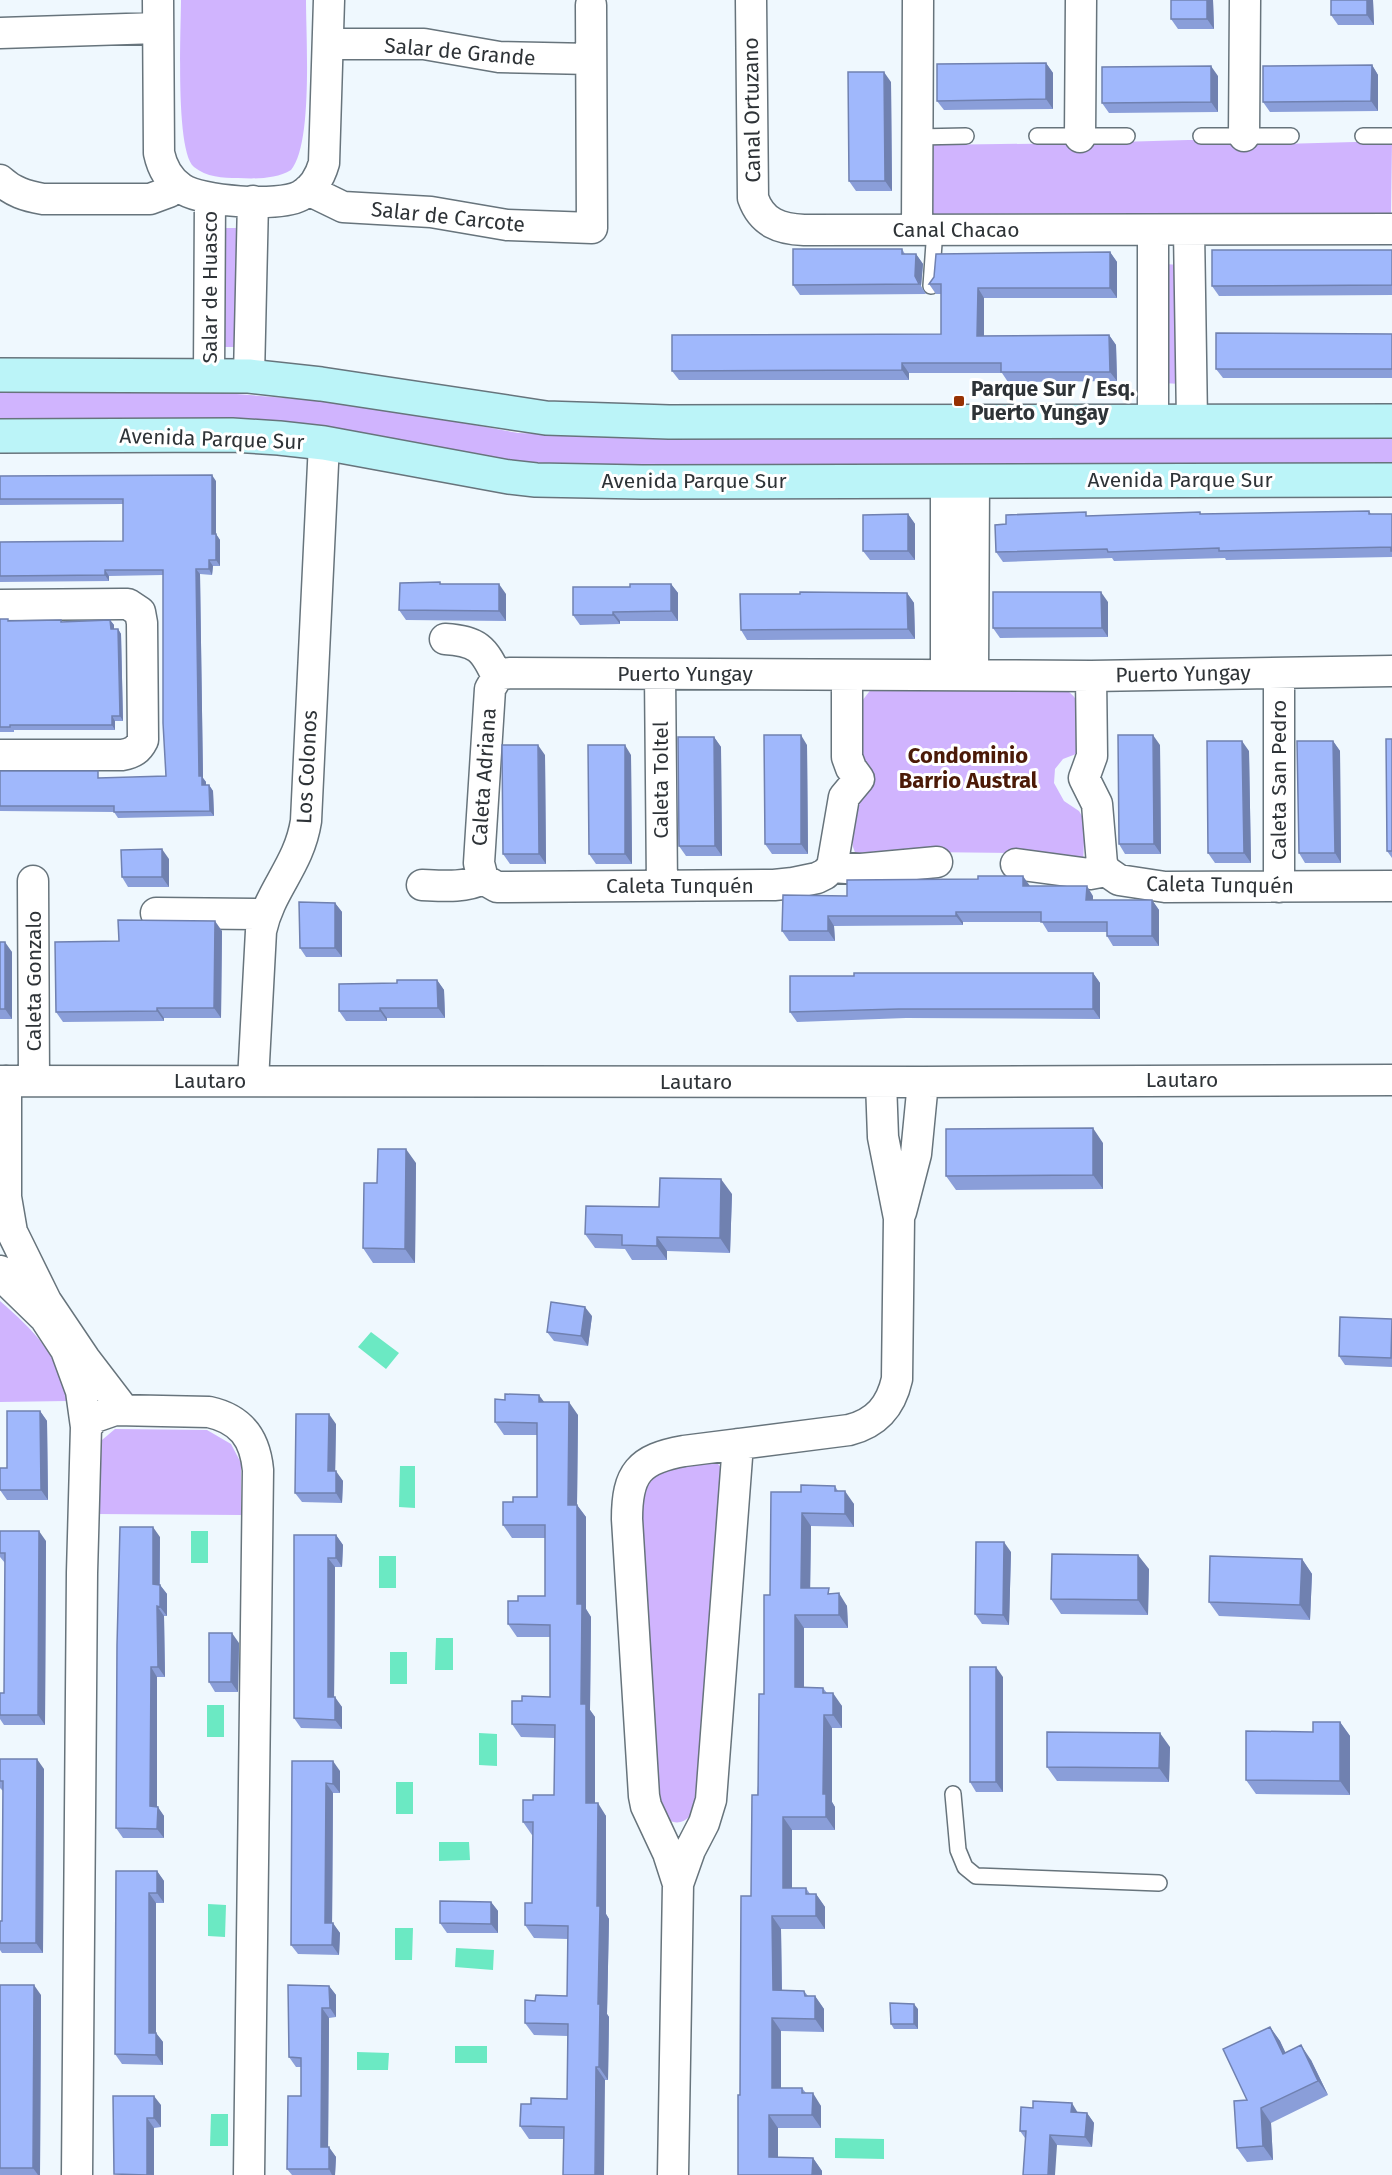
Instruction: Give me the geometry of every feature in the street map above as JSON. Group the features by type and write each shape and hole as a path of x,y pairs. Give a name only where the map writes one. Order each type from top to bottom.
{"street":[{"path":"0,33 158,14 159,153 166,174 176,185 195,195 210,198 253,201 291,199 308,190 318,178 324,163 329,0"},
{"name":"Canal Ortuzano","path":"751,0 753,187 757,208 763,217"},
{"path":"918,0 917,137 926,229"},
{"path":"1080,136 1082,0"},
{"path":"1244,136 1245,0"},
{"path":"591,5 591,59"},
{"name":"Salar de Grande","path":"329,44 424,44 508,58 591,59"},
{"name":"Salar de Carcote","path":"308,190 343,207 431,212 507,225 592,228 591,59"},
{"path":"0,180 27,197 43,199 150,199 169,192 176,185"},
{"name":"Salar de Huasco","path":"209,375 210,198"},
{"name":"Salar de Huasco","path":"249,376 253,201"},
{"name":"Canal Chacao","path":"763,217 780,227 804,231 1392,229"},
{"path":"1153,230 1153,421"},
{"path":"1189,230 1192,422"},
{"path":"0,375 249,376 333,385 488,411 579,420 669,422 1392,421"},
{"name":"Avenida Parque Sur","path":"0,436 232,435 288,439 324,443 536,480 642,482 1392,480"},
{"name":"Los Colonos","path":"253,1081 259,949 264,914 297,855 306,821 324,443"},
{"path":"960,481 960,675"},
{"path":"0,605 128,604 140,612 143,740 139,748 122,755 0,755"},
{"path":"445,639 461,640 480,649 487,657 497,677"},
{"name":"Puerto Yungay","path":"497,677 511,673 1091,676 1392,671"},
{"name":"Caleta San Pedro","path":"1278,673 1279,886"},
{"name":"Caleta Toltel","path":"660,674 662,886"},
{"path":"847,675 847,757 850,768 859,779 844,797 832,867 861,869 937,862"},
{"path":"1091,676 1092,756 1084,778 1096,804 1100,855 1106,871"},
{"name":"Caleta Adriana","path":"483,879 479,863 490,689 497,677"},
{"name":"Caleta Tunquén","path":"1016,864 1090,874 1106,871 1119,880 1165,887 1392,886"},
{"name":"Caleta Tunquén","path":"422,885 460,886 483,879 497,887 793,883 817,878 832,867"},
{"name":"Caleta Gonzalo","path":"33,881 13,1081 6,1197 12,1232 50,1308 124,1410"},
{"path":"156,913 264,914"},
{"name":"Lautaro","path":"13,1081 1392,1080"},
{"path":"678,1884 668,1853 646,1806 644,1796 627,1519 628,1492 636,1472 658,1458 673,1453 862,1427 882,1412 890,1402 897,1379 899,1218 884,1144 881,1082"},
{"path":"899,1218 916,1154 922,1082"},
{"path":"0,1271 45,1318 66,1350 81,1391 86,1427 82,1585 77,2175"},
{"path":"86,1427 95,1417 106,1412 124,1410 209,1412 223,1415 235,1423 249,1437 256,1452 258,1470 249,2175"},
{"path":"674,2175 678,1884 690,1850 704,1823 711,1800 738,1444"},
{"path":"654,1824 678,1830 704,1823"}],"lane":[{"path":"917,137 966,136"},
{"path":"1036,136 1127,136"},
{"path":"1201,136 1291,136"},
{"path":"1363,136 1392,136"},
{"path":"926,229 931,286"},
{"path":"953,1794 958,1850 965,1867 976,1876 1159,1883"}],"shaded area":[{"path":"181,0 306,0 307,90 303,138 298,157 291,170 265,178 232,178 209,175 194,167 188,156 182,115"},
{"path":"1251,140 1281,144 1392,141 1391,213 928,214 929,145"},
{"path":"222,228 239,228 238,347 220,347"},
{"path":"1164,264 1181,265 1180,384 1163,383"},
{"path":"0,390 198,391 362,404 518,433 635,437 1392,434 1392,466 695,469 497,461 0,422"},
{"path":"872,688 1064,688 1069,692 1078,706 1076,754 1063,759 1055,769 1054,783 1064,801 1079,811 1085,821 1083,864 1014,853 923,852 857,858 853,847 852,831 863,747 862,701"},
{"path":"0,1301 34,1333 43,1345 58,1370 67,1401 0,1402"},
{"path":"371,1332 399,1353 386,1369 358,1347"},
{"path":"115,1429 207,1430 231,1444 241,1463 241,1515 96,1514 95,1452 102,1440"},
{"path":"709,1460 718,1464 725,1472 701,1801 687,1819 677,1822 665,1818 658,1812 636,1514 652,1471"},
{"path":"400,1466 415,1466 415,1508 399,1507"},
{"path":"191,1531 208,1531 208,1563 191,1563"},
{"path":"379,1556 396,1556 396,1588 379,1588"},
{"path":"436,1638 453,1638 453,1670 435,1670"},
{"path":"390,1652 407,1652 407,1684 390,1684"},
{"path":"207,1705 224,1705 224,1737 207,1737"},
{"path":"479,1733 497,1734 497,1766 479,1765"},
{"path":"396,1782 413,1782 413,1814 396,1814"},
{"path":"439,1842 469,1842 470,1860 439,1861"},
{"path":"208,1904 226,1905 225,1937 208,1936"},
{"path":"395,1928 413,1928 412,1960 395,1960"},
{"path":"456,1948 494,1950 493,1970 455,1967"},
{"path":"455,2046 487,2046 487,2063 455,2063"},
{"path":"357,2052 389,2053 388,2070 357,2070"},
{"path":"211,2114 228,2114 228,2146 210,2146"},
{"path":"835,2138 884,2139 884,2159 835,2158"}],"building":[{"path":"1171,0 1207,0 1207,19 1171,19"},
{"path":"1331,0 1367,0 1367,15 1331,15"},
{"path":"1046,63 1046,99 937,101 937,64"},
{"path":"1372,65 1371,101 1263,102 1263,66"},
{"path":"1211,66 1211,102 1102,103 1102,67"},
{"path":"848,72 884,72 885,181 849,181"},
{"path":"793,249 902,249 902,254 916,254 915,276 919,284 793,285"},
{"path":"1212,250 1392,250 1392,285 1212,286"},
{"path":"1110,252 1110,288 978,288 977,336 1109,335 1110,372 1001,372 1001,363 902,363 902,370 672,371 672,335 941,334 941,284 929,284 934,277 936,254"},
{"path":"1216,333 1392,334 1392,369 1216,369"},
{"path":"212,475 212,534 216,534 216,560 209,560 209,569 196,569 199,776 202,776 202,785 209,785 210,811 114,812 114,806 0,806 0,771 98,771 98,778 166,776 163,723 163,570 105,570 105,575 0,576 0,542 123,541 123,499 0,499 0,476"},
{"path":"1369,511 1369,514 1392,514 1392,551 1391,547 1219,551 1219,548 1108,552 1107,549 996,552 995,525 1006,524 1006,515 1086,512 1086,516 1200,512 1200,514"},
{"path":"908,514 908,551 863,551 863,515"},
{"path":"440,582 440,584 499,584 499,611 399,610 400,583"},
{"path":"630,584 671,584 671,611 573,615 573,587 630,587"},
{"path":"800,592 907,593 908,629 741,630 740,594 800,594"},
{"path":"993,592 1101,592 1102,628 993,628"},
{"path":"0,619 8,619 8,621 61,620 61,622 110,620 111,629 118,629 120,716 112,716 112,725 10,725 10,727 0,727"},
{"path":"764,735 801,735 801,844 765,844"},
{"path":"1118,735 1153,735 1154,844 1119,844"},
{"path":"678,737 714,737 715,846 679,846"},
{"path":"1386,739 1392,739 1392,851 1387,851"},
{"path":"1207,741 1242,741 1244,853 1208,853"},
{"path":"1297,741 1333,741 1335,853 1299,853"},
{"path":"502,745 538,745 539,854 503,854"},
{"path":"588,745 625,745 625,854 589,854"},
{"path":"162,849 162,877 122,877 121,850"},
{"path":"978,876 1023,876 1023,886 1087,886 1086,900 1152,900 1152,936 1107,936 1107,922 1041,922 1041,912 956,912 956,916 828,916 828,931 782,931 783,895 847,896 847,880 978,879"},
{"path":"299,902 335,903 335,948 300,948"},
{"path":"118,920 215,921 214,1008 56,1012 55,942 119,941"},
{"path":"0,942 5,942 5,1009 0,1009"},
{"path":"854,973 1093,973 1093,1009 899,1009 790,1012 790,976 854,976"},
{"path":"397,980 437,980 438,1008 339,1011 339,984 397,983"},
{"path":"1093,1128 1093,1175 946,1176 946,1129"},
{"path":"378,1149 406,1149 405,1249 363,1248 364,1183 377,1183"},
{"path":"660,1178 721,1179 720,1238 657,1237 657,1246 622,1245 622,1235 585,1234 586,1206 659,1207"},
{"path":"551,1302 585,1307 581,1336 547,1332"},
{"path":"1340,1317 1392,1319 1391,1358 1339,1356"},
{"path":"505,1394 539,1395 539,1402 569,1402 568,1505 577,1505 577,1604 582,1604 581,1704 586,1704 586,1803 598,1803 597,1906 600,1906 598,2004 600,2004 599,2067 596,2067 595,2175 563,2175 564,2127 520,2126 521,2104 531,2104 531,2098 567,2099 568,2024 525,2023 525,2000 535,2001 536,1995 567,1996 568,1926 525,1925 525,1903 532,1903 533,1822 523,1822 523,1800 533,1800 533,1795 554,1795 555,1725 512,1724 512,1701 522,1701 522,1696 550,1697 550,1625 508,1624 508,1601 518,1601 518,1596 545,1596 545,1525 503,1525 503,1502 513,1502 513,1497 537,1497 537,1423 495,1422 495,1399 505,1400"},
{"path":"7,1411 40,1411 41,1490 0,1490 0,1468 7,1468"},
{"path":"296,1414 329,1414 328,1471 336,1471 336,1493 295,1493"},
{"path":"801,1485 835,1486 835,1491 845,1491 845,1514 802,1513 801,1588 829,1588 828,1594 839,1593 839,1615 795,1615 795,1687 823,1688 823,1693 833,1693 833,1715 824,1715 823,1794 826,1794 826,1817 783,1817 783,1888 806,1888 806,1894 816,1894 816,1916 772,1916 773,1990 804,1991 805,1996 815,1996 815,2019 772,2018 772,2088 802,2088 802,2093 813,2093 812,2115 769,2115 769,2157 813,2158 812,2175 738,2175 741,1896 751,1896 752,1795 758,1795 759,1694 764,1694 764,1595 770,1595 771,1492 801,1492"},
{"path":"120,1527 153,1527 153,1584 160,1585 160,1607 157,1606 158,1667 151,1667 150,1806 158,1807 157,1829 116,1828"},
{"path":"0,1531 39,1531 38,1715 0,1715 0,1693 4,1693 5,1553 0,1553"},
{"path":"294,1535 336,1535 336,1558 328,1558 328,1697 335,1697 335,1720 294,1718"},
{"path":"976,1542 1004,1542 1003,1615 975,1614"},
{"path":"1052,1554 1138,1555 1138,1600 1051,1599"},
{"path":"1210,1556 1302,1559 1300,1605 1209,1602"},
{"path":"209,1633 232,1633 231,1682 209,1682"},
{"path":"970,1667 996,1667 996,1782 970,1782"},
{"path":"1313,1722 1340,1722 1340,1781 1246,1780 1246,1731 1313,1732"},
{"path":"1047,1732 1160,1733 1159,1768 1047,1767"},
{"path":"0,1759 37,1759 36,1943 0,1943 3,1781 0,1781"},
{"path":"292,1761 333,1761 333,1784 326,1783 325,1923 333,1923 332,1945 291,1945"},
{"path":"116,1871 157,1871 157,1893 149,1893 149,2033 156,2033 156,2055 115,2054"},
{"path":"440,1901 491,1902 491,1924 440,1923"},
{"path":"0,1985 34,1985 33,2168 0,2168"},
{"path":"288,1985 329,1986 330,2008 322,2008 321,2147 329,2147 329,2169 287,2169 288,2096 301,2096 301,2058 289,2057"},
{"path":"890,2003 914,2004 914,2024 891,2024"},
{"path":"1270,2027 1283,2054 1301,2045 1318,2081 1261,2108 1263,2146 1237,2148 1234,2101 1247,2100 1223,2049"},
{"path":"113,2096 154,2096 154,2118 147,2118 147,2175 114,2174"},
{"path":"1033,2101 1072,2103 1071,2112 1087,2113 1085,2137 1050,2135 1048,2175 1023,2175 1026,2131 1020,2131 1021,2107 1033,2108"}],"place":[{"name":"Parque Sur / Esq. Puerto Yungay","path":"959,401"}],"district":[{"name":"Condominio Barrio Austral","path":"968,768"}]}
